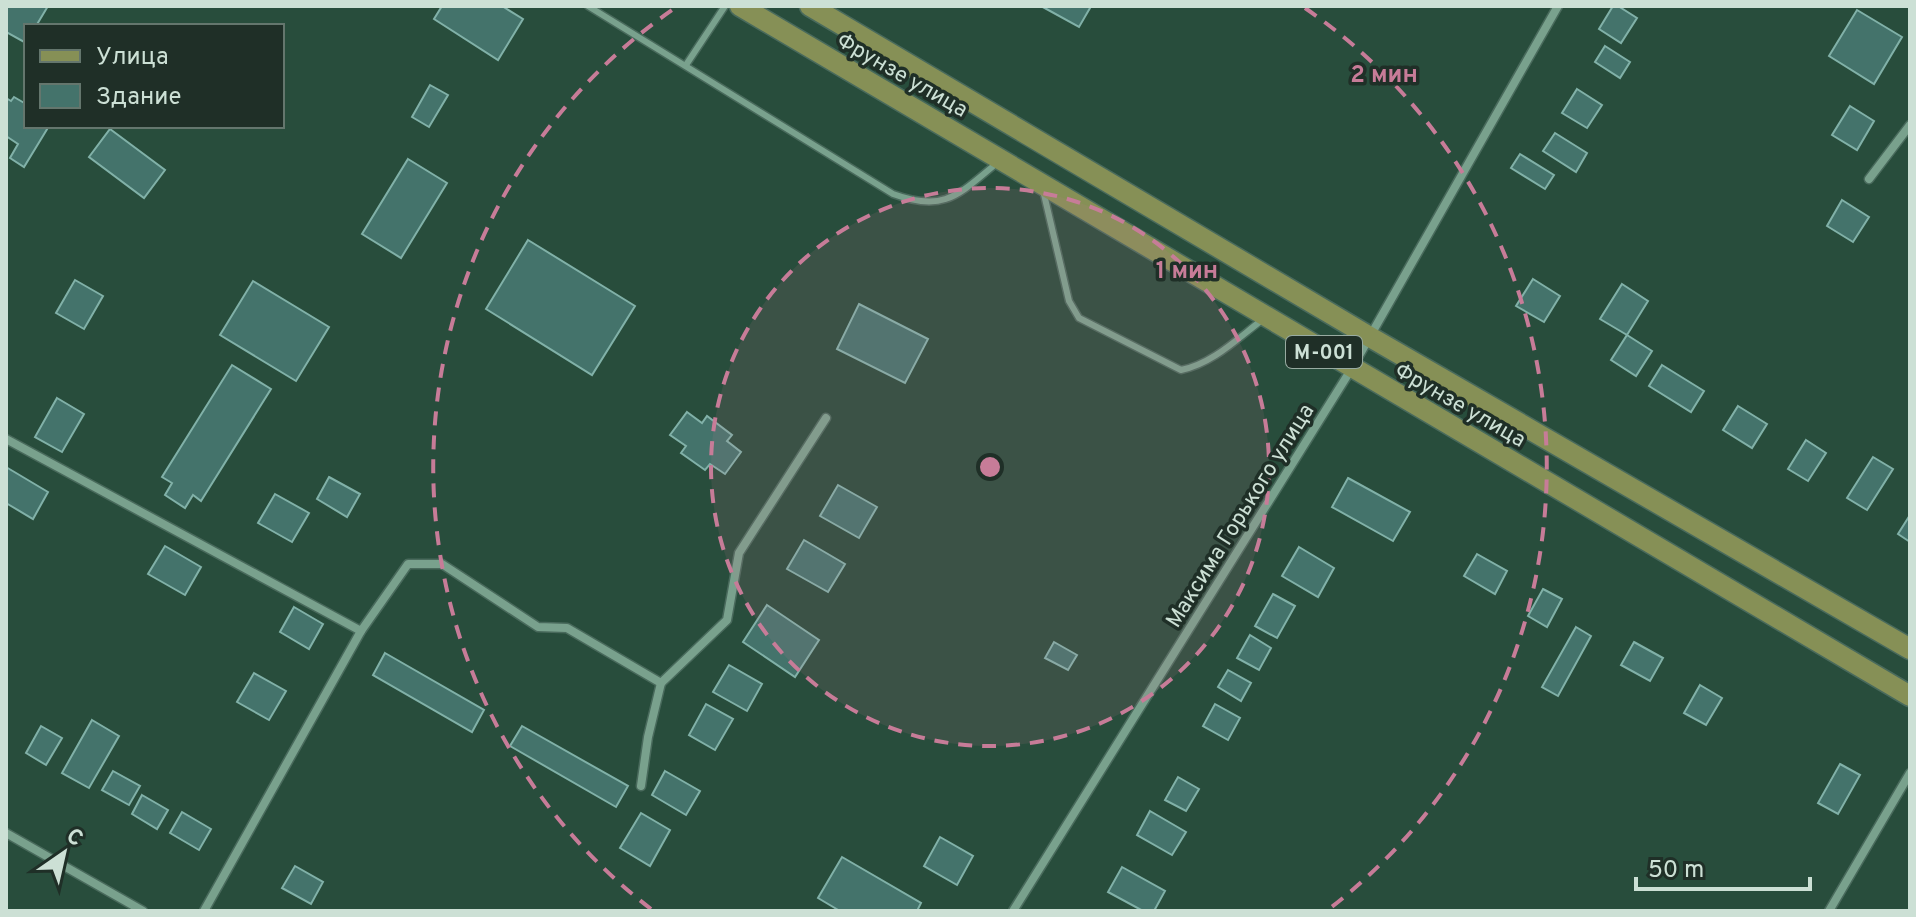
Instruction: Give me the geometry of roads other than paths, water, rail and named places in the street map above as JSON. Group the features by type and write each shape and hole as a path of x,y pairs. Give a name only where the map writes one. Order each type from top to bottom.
{"main road":[{"name":"Фрунзе улица","path":"740,6 1910,696"},
{"name":"Фрунзе улица","path":"810,6 1370,337 1910,649"}],"street":[{"name":"Максима Горького улица","path":"1013,911 1352,368 1558,6"},
{"path":"1869,179 1910,125"},
{"path":"641,786 648,737 661,683 727,620 739,553 826,418"},
{"path":"6,439 361,631"},
{"path":"204,911 361,631 408,564 442,564 538,627 567,628 661,683"},
{"path":"1829,911 1910,773"},
{"path":"6,833 143,911"}],"lane":[{"path":"588,6 893,194 916,203 939,202 952,197 1002,159"},
{"path":"686,65 725,6"},
{"path":"1042,182 1069,301 1079,318 1181,370 1208,360 1265,317"}]}
